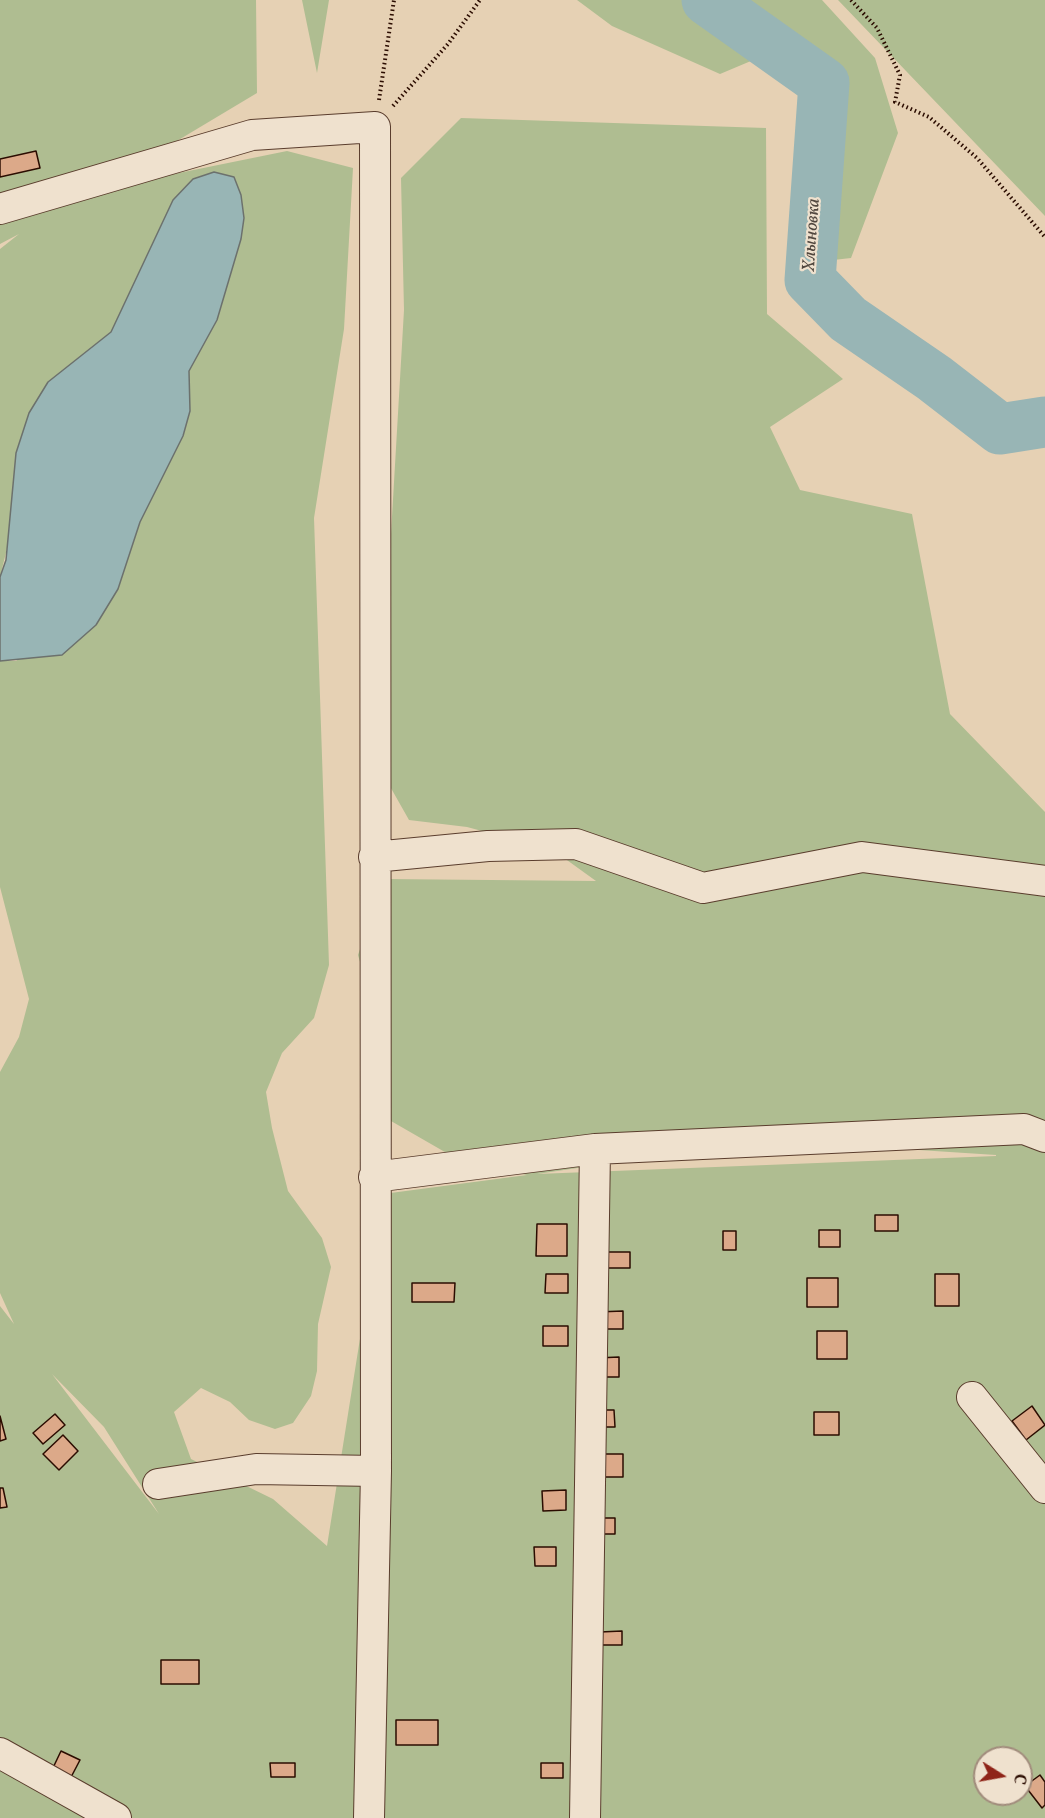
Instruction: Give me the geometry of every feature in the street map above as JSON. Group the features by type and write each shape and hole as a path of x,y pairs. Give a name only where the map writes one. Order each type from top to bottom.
{"street":[{"path":"0,209 252,135 375,127 376,1471 369,1818"},
{"path":"374,857 488,846 576,844 703,888 862,857 1045,881"},
{"path":"374,1177 595,1149 1024,1129 1045,1137"},
{"path":"585,1818 595,1149"},
{"path":"972,1397 1045,1488"},
{"path":"158,1484 256,1469 376,1471"},
{"path":"0,1753 116,1818"}],"path":[{"path":"375,127 394,0"},
{"path":"375,127 448,44 480,0"},
{"path":"851,0 877,28 900,75 895,102 929,117 977,158 1045,237"}],"green space":[{"path":"0,0 256,0 257,93 95,190 287,151 353,168 344,329 314,518 329,965 314,1018 282,1053 266,1092 272,1128 288,1191 322,1238 331,1267 318,1324 317,1371 311,1396 293,1423 275,1429 249,1420 230,1402 201,1388 174,1412 191,1459 273,1499 327,1546 383,1194 527,1175 464,1163 391,1121 375,1014 358,955 384,879 596,881 553,850 467,827 409,820 383,774 381,706 404,310 401,178 461,118 766,128 767,314 843,379 770,427 800,490 912,514 950,714 1045,812 1045,1818 0,1818 0,1306 14,1324 0,1293 0,1072 19,1037 29,999 0,887 0,661 16,661 118,589 140,522 183,436 190,411 189,371 217,320 244,218 241,195 233,177 193,179 173,200 111,332 48,382 0,577 0,249 19,234 0,244","holes":["765,1140 996,1156 537,1174","52,1374 104,1427 159,1514"]},
{"path":"302,0 329,0 317,73"},
{"path":"577,0 822,0 875,58 898,133 851,258 798,264 797,172 802,99 758,58 720,74 612,26"},
{"path":"838,0 1045,0 1045,216"}],"water":[{"path":"214,172 234,177 241,195 244,218 241,239 217,320 189,371 190,411 183,436 140,522 118,589 96,625 62,655 0,661 0,577 6,560 16,453 29,413 48,382 111,332 173,200 193,179"}],"building":[{"path":"36,151 40,168 0,177 0,159"},
{"path":"875,1215 898,1215 898,1231 875,1231"},
{"path":"537,1224 567,1224 567,1256 536,1256"},
{"path":"819,1230 840,1230 840,1247 819,1247"},
{"path":"723,1231 736,1231 736,1250 723,1250"},
{"path":"606,1252 630,1252 630,1268 606,1268"},
{"path":"546,1274 568,1274 568,1293 545,1293"},
{"path":"935,1274 959,1274 959,1306 935,1306"},
{"path":"807,1278 838,1278 838,1307 807,1307"},
{"path":"412,1283 455,1283 454,1302 412,1302"},
{"path":"623,1311 623,1329 597,1329 597,1312"},
{"path":"543,1326 568,1326 568,1346 543,1346"},
{"path":"817,1331 847,1331 847,1359 817,1359"},
{"path":"619,1357 619,1377 598,1377 597,1358"},
{"path":"1032,1406 1045,1425 1026,1440 1012,1421"},
{"path":"595,1410 614,1410 615,1427 595,1427"},
{"path":"814,1412 839,1412 839,1435 814,1435"},
{"path":"55,1414 65,1425 43,1444 33,1433"},
{"path":"0,1416 6,1439 0,1441"},
{"path":"63,1435 78,1451 59,1470 43,1454"},
{"path":"599,1454 623,1454 623,1477 599,1477"},
{"path":"0,1488 3,1488 7,1507 0,1508"},
{"path":"566,1490 566,1510 543,1511 542,1491"},
{"path":"597,1518 615,1518 615,1534 597,1534"},
{"path":"534,1547 556,1547 556,1566 535,1566"},
{"path":"622,1631 622,1645 601,1645 600,1632"},
{"path":"161,1660 199,1660 199,1684 161,1684"},
{"path":"396,1720 438,1720 438,1745 396,1745"},
{"path":"61,1751 80,1760 69,1781 51,1772"},
{"path":"270,1763 295,1763 295,1777 271,1777"},
{"path":"541,1763 563,1763 563,1778 541,1778"},
{"path":"1040,1775 1045,1782 1045,1805 1042,1808 1033,1796 1033,1780"}],"waterway":[{"name":"Хлыновка","path":"707,0 824,83 810,280 848,319 934,378 1000,429 1045,422"}]}
